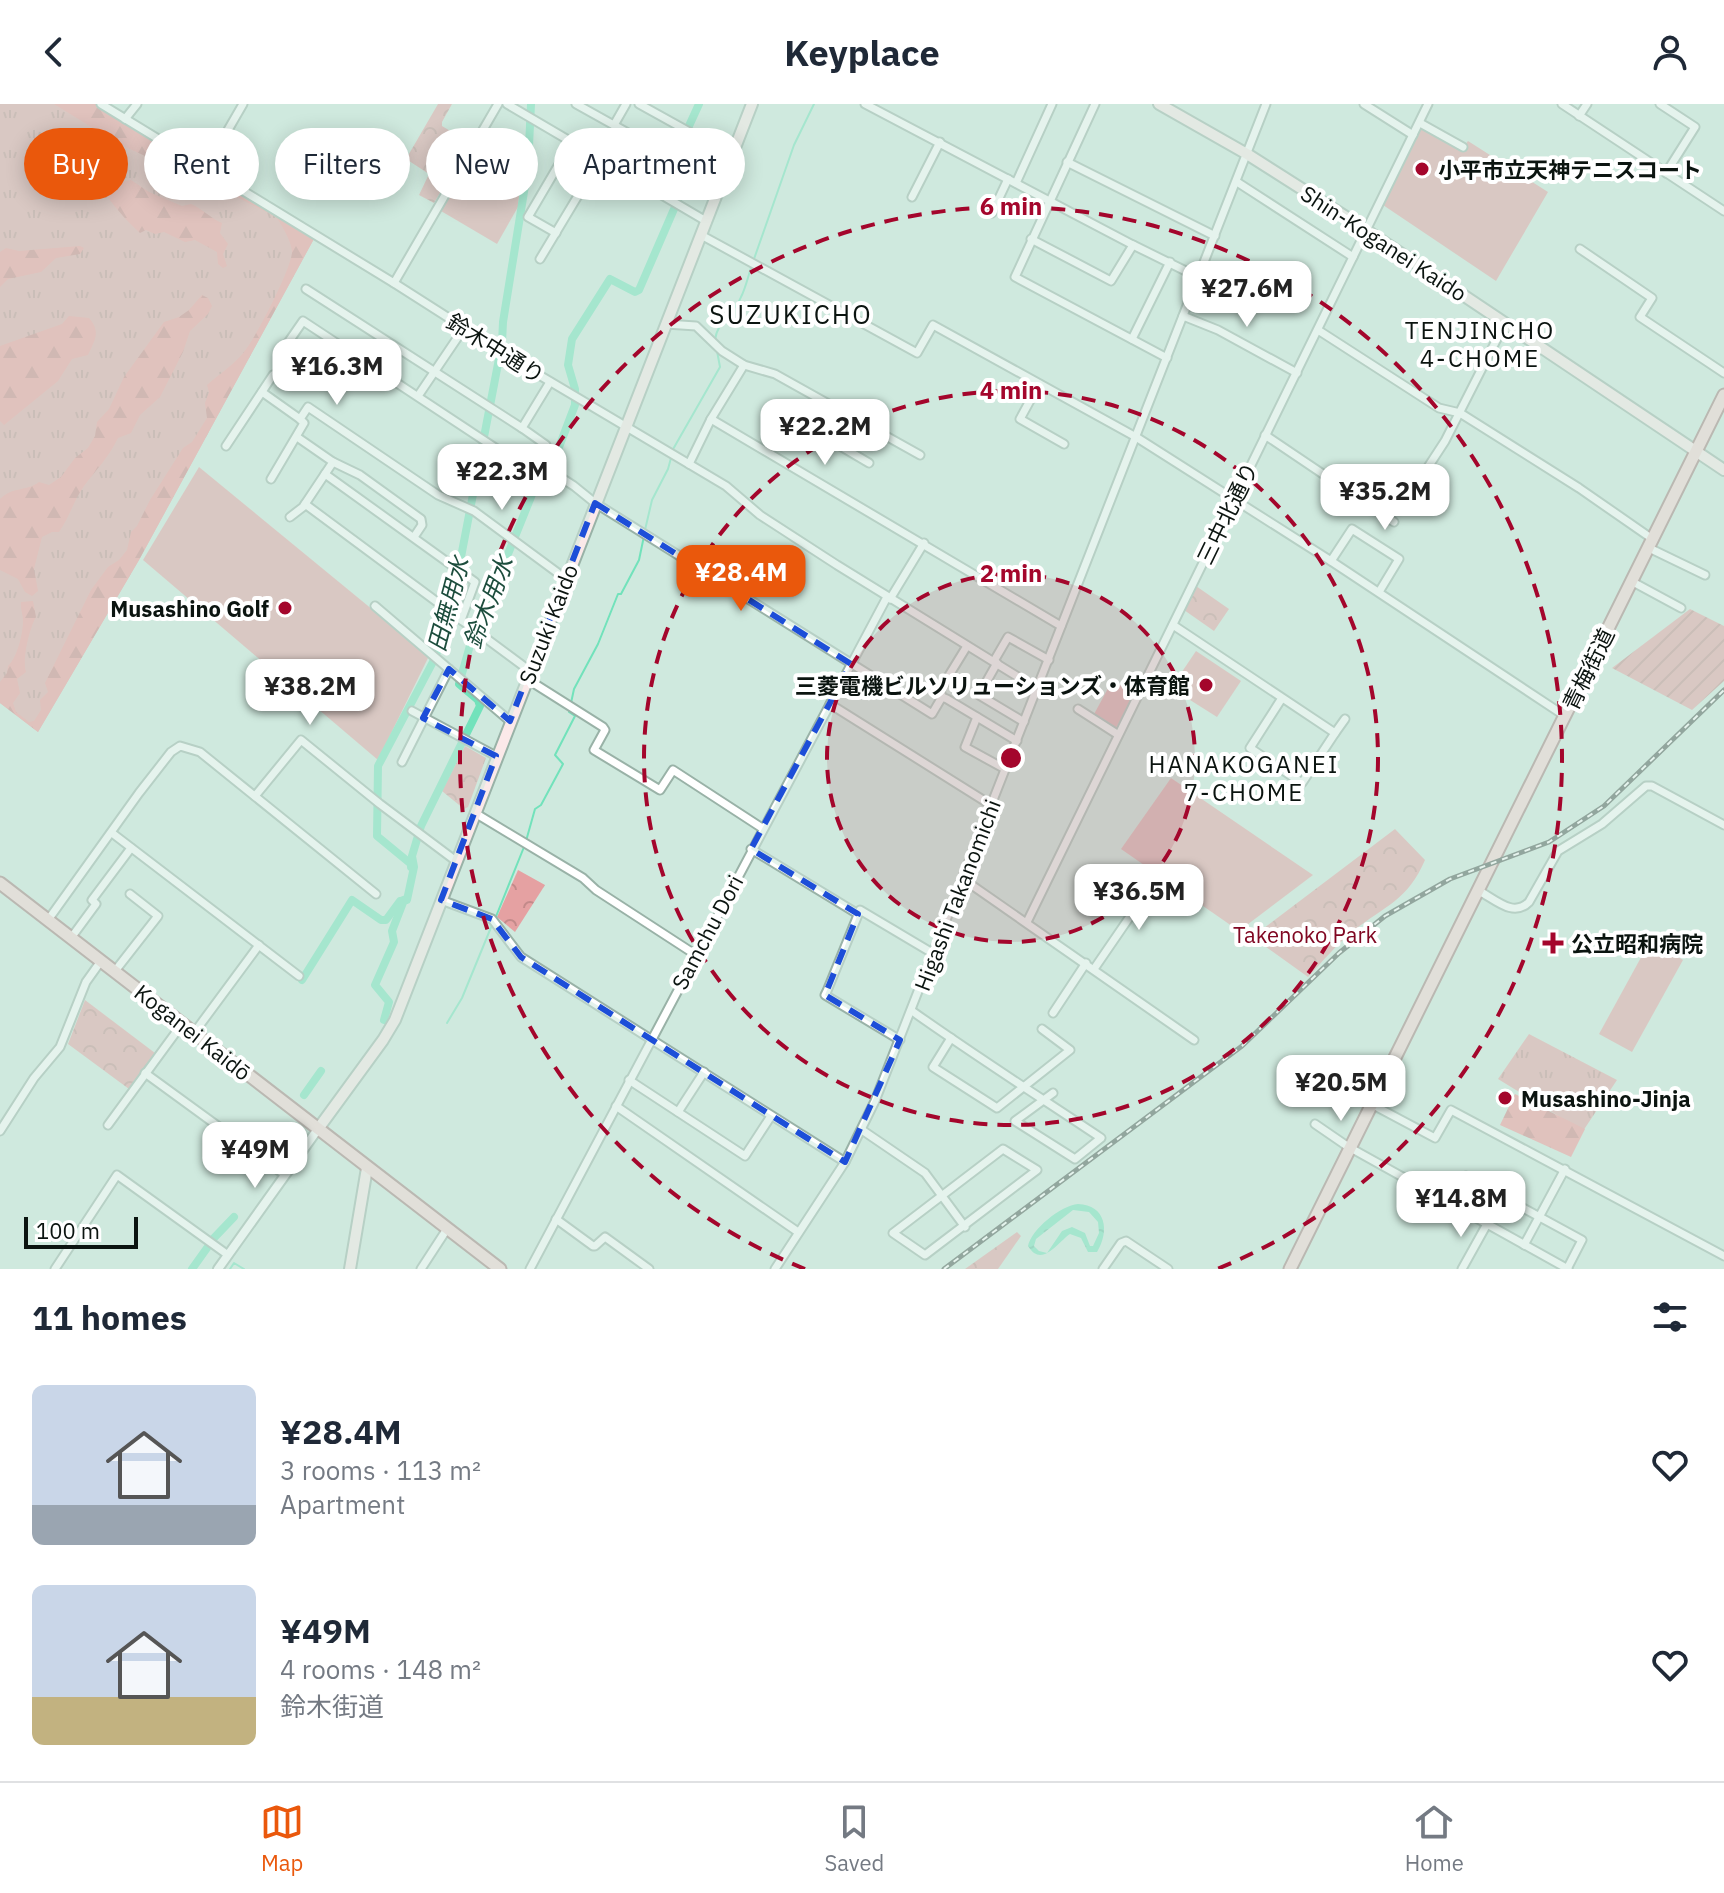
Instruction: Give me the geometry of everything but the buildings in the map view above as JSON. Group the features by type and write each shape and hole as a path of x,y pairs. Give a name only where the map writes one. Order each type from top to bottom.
{"main road":[{"name":"Suzuki Kaido","path":"742,128 752,104"},
{"name":"Shin-Koganei Kaido","path":"1159,104 1247,154 1367,231 1718,463 1724,470"},
{"name":"Suzuki Kaido","path":"318,1129 390,1029 714,200"},
{"name":"青梅街道","path":"1290,1269 1724,395"},
{"name":"Koganei Kaidō","path":"0,883 500,1269"},
{"path":"350,1269 367,1168"}],"street":[{"name":"鈴木中通り","path":"101,104 112,107 144,130"},
{"path":"125,119 137,104"},
{"path":"229,128 243,104"},
{"path":"394,283 498,104"},
{"path":"507,104 554,131"},
{"path":"576,104 619,128"},
{"path":"614,125 626,104"},
{"path":"639,104 684,128"},
{"path":"865,104 1198,277"},
{"path":"1095,104 1015,277 1167,358"},
{"path":"1254,104 1266,106"},
{"path":"1364,104 1413,135"},
{"name":"三中北通り","path":"1027,922 1428,104"},
{"path":"1562,104 1724,211"},
{"path":"1579,116 1587,104"},
{"path":"1660,104 1695,127 1666,173"},
{"path":"992,213 1012,181 1049,105"},
{"name":"Higashi Takanomichi","path":"775,1269 845,1162 900,1040 1266,106"},
{"path":"1420,123 1463,147"},
{"path":"912,197 940,142"},
{"path":"1067,162 1215,236"},
{"path":"554,173 528,217 556,233"},
{"path":"1237,182 1353,257"},
{"name":"鈴木中通り","path":"258,200 550,382 726,486 760,515 1036,688"},
{"path":"540,259 576,200"},
{"path":"669,200 706,221"},
{"path":"701,235 917,353 933,325 1136,437 1379,592 1565,716"},
{"path":"1031,239 1111,281 1133,245"},
{"path":"1580,249 1652,298 1640,317 1724,373"},
{"path":"1132,339 1170,262"},
{"path":"306,289 546,445"},
{"path":"1183,316 1218,330 1297,373"},
{"path":"328,375 285,347 303,321 512,459 518,450 595,503 932,714 942,697"},
{"path":"1417,484 1460,413 1505,323"},
{"path":"666,324 696,326 721,351 744,365 775,374 920,455"},
{"path":"418,396 464,328"},
{"path":"1318,330 1439,408 1460,413 1579,488 1649,543 1705,575"},
{"path":"689,464 711,419 744,365"},
{"path":"226,446 273,375"},
{"path":"522,428 550,382"},
{"path":"1039,384 1020,419 1064,444"},
{"path":"262,392 304,423 271,479"},
{"path":"300,419 308,407 438,495 472,510 566,579"},
{"path":"779,410 869,463"},
{"path":"711,419 1061,626"},
{"path":"1265,435 1394,522"},
{"path":"297,437 333,462 360,475 421,519 422,525 414,537"},
{"path":"290,517 305,504 333,462"},
{"path":"325,474 475,582 461,620"},
{"path":"305,504 474,629 529,675 603,727 605,730 594,750 660,790 673,770 762,828"},
{"path":"1331,561 1352,529 1399,559 1379,592"},
{"name":"Samchu Dori","path":"530,1269 851,664 924,543"},
{"path":"1631,581 1681,608"},
{"path":"375,606 510,721"},
{"path":"1173,625 1335,733"},
{"path":"1024,722 979,695 1008,637 1049,660"},
{"path":"967,646 940,690 942,697 1017,741"},
{"path":"402,762 449,669"},
{"path":"1282,698 1250,748 1302,783 1345,719"},
{"path":"830,704 991,805"},
{"path":"1078,709 1117,734"},
{"path":"412,711 496,756"},
{"path":"977,717 965,747 1005,769"},
{"path":"255,796 301,740 456,861"},
{"path":"48,920 139,793 171,752 180,746 200,752 376,894"},
{"path":"1479,891 1512,910 1523,908 1558,851 1602,824 1646,786 1652,786 1724,825"},
{"path":"475,813 583,878 596,890 696,955"},
{"path":"112,833 299,976"},
{"path":"71,938 96,904 92,900 131,848"},
{"path":"751,849 858,914"},
{"path":"1094,969 1157,877"},
{"path":"963,879 1194,1040"},
{"path":"115,971 158,916 130,894"},
{"path":"441,900 492,919 521,957 845,1162"},
{"path":"900,1040 825,995 860,910 934,954"},
{"path":"194,1033 259,945"},
{"path":"0,1131 34,1078 60,1047 86,982 101,961"},
{"path":"1053,1013 1086,963"},
{"path":"912,1011 1022,1086 1044,1100 1101,1138 1075,1159 1015,1121 1044,1100 1053,1093"},
{"path":"108,1125 182,1024"},
{"path":"951,1038 933,1067 997,1108 1070,1050 1042,1029"},
{"path":"678,1112 704,1072"},
{"path":"145,1073 285,1175"},
{"path":"629,1080 745,1156 771,1116"},
{"path":"1373,1105 1435,1138 1451,1110 1724,1256"},
{"path":"616,1106 798,1232"},
{"path":"1315,1124 1352,1149 1568,1269 1582,1240 1503,1197"},
{"path":"218,1269 318,1129"},
{"path":"862,1130 925,1173 965,1227"},
{"path":"1003,1149 1037,1170 965,1227 925,1255 893,1233 1003,1149"},
{"path":"1524,1245 1565,1169"},
{"path":"55,1269 117,1175 228,1255"},
{"path":"1451,1204 1466,1176 1481,1185 1468,1213"},
{"path":"556,1219 593,1246 605,1237 649,1269"},
{"path":"1462,1269 1487,1224"},
{"path":"421,1269 447,1229"},
{"path":"1103,1269 1121,1243 1126,1241 1168,1269"}],"highlighted area":[{"path":"595,503 851,664 751,849 858,914 825,995 900,1040 845,1162 521,957 492,919 441,900 496,756 423,718 449,669 510,721"}],"green space":[{"path":"0,104 98,104 144,132 144,200 255,200 315,237 139,560 38,732 0,703"},
{"path":"54,104 98,104 144,132 144,155 128,148 128,128 93,128"},
{"path":"438,104 452,104 442,122 445,128 426,128 426,172 410,162 410,152"},
{"path":"1420,123 1463,147 1468,141 1548,192 1496,281 1380,203"},
{"path":"131,180 144,189 144,200 168,200 182,206 191,204 222,223 220,233 228,244 223,254 227,266 223,268 218,264 217,252 195,240 185,242 164,232 155,234 146,230 140,233 109,200 128,200 128,181"},
{"path":"426,180 426,199 419,195"},
{"path":"243,200 255,200 315,237 139,560 38,732 0,703 0,682 21,639 21,602 33,601 36,617 27,644 26,672 17,679 20,693 13,703 16,712 29,722 34,721 41,710 40,700 48,692 45,683 91,590 108,567 127,550 131,532 150,500 183,448 192,442 207,418 207,385 244,352 280,286 292,251 276,217"},
{"path":"448,200 519,200 518,207 497,244 441,211"},
{"path":"6,248 19,251 84,248 80,254 56,258 41,272 8,279 0,287 0,252"},
{"path":"202,295 208,298 212,306 190,331 160,397 140,415 131,433 118,438 80,491 59,532 42,537 34,569 38,591 32,596 25,592 18,579 0,570 0,499 10,492 39,482 49,485 61,477 75,458 88,448 95,436 97,422 109,409 124,377 164,322 189,310"},
{"path":"69,316 89,318 93,323 96,336 88,355 72,359 58,381 4,425 0,421 0,346 62,324"},
{"name":"Musashino Golf","path":"199,467 429,656 378,760 143,560"},
{"path":"1196,586 1229,609 1214,631 1184,610"},
{"path":"1690,609 1724,626 1724,681 1692,710 1612,668"},
{"name":"三菱電機ビルソリューションズ・体育館","path":"1196,651 1241,681 1217,717 1171,688"},
{"path":"1112,681 1135,693 1115,730 1093,716"},
{"path":"465,746 486,758 468,807 464,809 442,791"},
{"path":"1171,778 1313,875 1239,931 1121,849"},
{"name":"Takenoko Park","path":"1395,829 1425,860 1418,874 1395,901 1347,936 1308,977 1252,937"},
{"path":"518,870 545,885 515,932 497,917"},
{"path":"1650,941 1683,960 1632,1052 1599,1034"},
{"path":"85,1000 155,1053 129,1089 68,1044"},
{"path":"1529,1034 1617,1080 1583,1131 1498,1079"},
{"path":"1515,1094 1585,1129 1571,1157 1500,1125"},
{"path":"1017,1232 1021,1236 998,1269 965,1269"}],"water":[{"path":"1078,1204 1095,1209 1103,1220 1104,1228 1097,1252 1088,1252 1081,1238 1070,1234 1056,1247 1047,1253 1045,1254 1033,1252 1028,1246 1030,1240 1056,1214","holes":["1073,1210 1089,1212 1098,1222 1099,1233 1093,1246 1090,1246 1085,1233 1072,1227 1062,1231 1047,1253 1034,1246 1036,1239"]}],"waterway":[{"name":"田無用水","path":"411,867 377,836 378,766 435,658 452,604 502,343 528,167 531,104"},
{"name":"鈴木用水","path":"302,980 352,900 381,920 386,920 400,901 407,900 414,867 412,856 421,826 480,706 478,700 459,684 479,614 506,559 535,487 556,455 575,405 575,389 568,365 572,339 610,279 635,292 639,290 684,186 678,150 699,104"},
{"path":"754,259 794,145 814,104"},
{"path":"715,340 719,328 738,303 752,265"},
{"path":"672,451 720,367 717,351"},
{"path":"645,530 652,500 671,458"},
{"path":"571,703 574,689 598,644 618,594 621,594 639,560 644,536"},
{"path":"526,841 535,809 541,805 563,764 555,755 575,716 569,709"},
{"path":"495,919 524,847"},
{"name":"田無用水","path":"384,1020 389,1002 375,985 394,942 392,931 404,900"},
{"path":"447,1023 462,998 492,925"},
{"path":"304,1095 321,1071"},
{"path":"262,1154 283,1127"},
{"path":"212,1240 234,1217"},
{"path":"192,1269 207,1248"},
{"name":"鈴木用水","path":"230,1269 234,1263 244,1269"}],"railway":[{"path":"944,1269 1242,1046 1339,953 1385,916 1450,879 1549,842 1604,806 1724,690"}],"place":[{"name":"小平市立天神テニスコート","path":"1422,169"},
{"name":"Musashino Golf","path":"285,608"},
{"name":"三菱電機ビルソリューションズ・体育館","path":"1206,685"},
{"name":"公立昭和病院","path":"1553,943"},
{"name":"Musashino-Jinja","path":"1505,1098"}],"district":[{"name":"SUZUKICHO","path":"791,314"},
{"name":"TENJINCHO 4-CHOME","path":"1480,344"},
{"name":"HANAKOGANEI 7-CHOME","path":"1244,778"}]}
